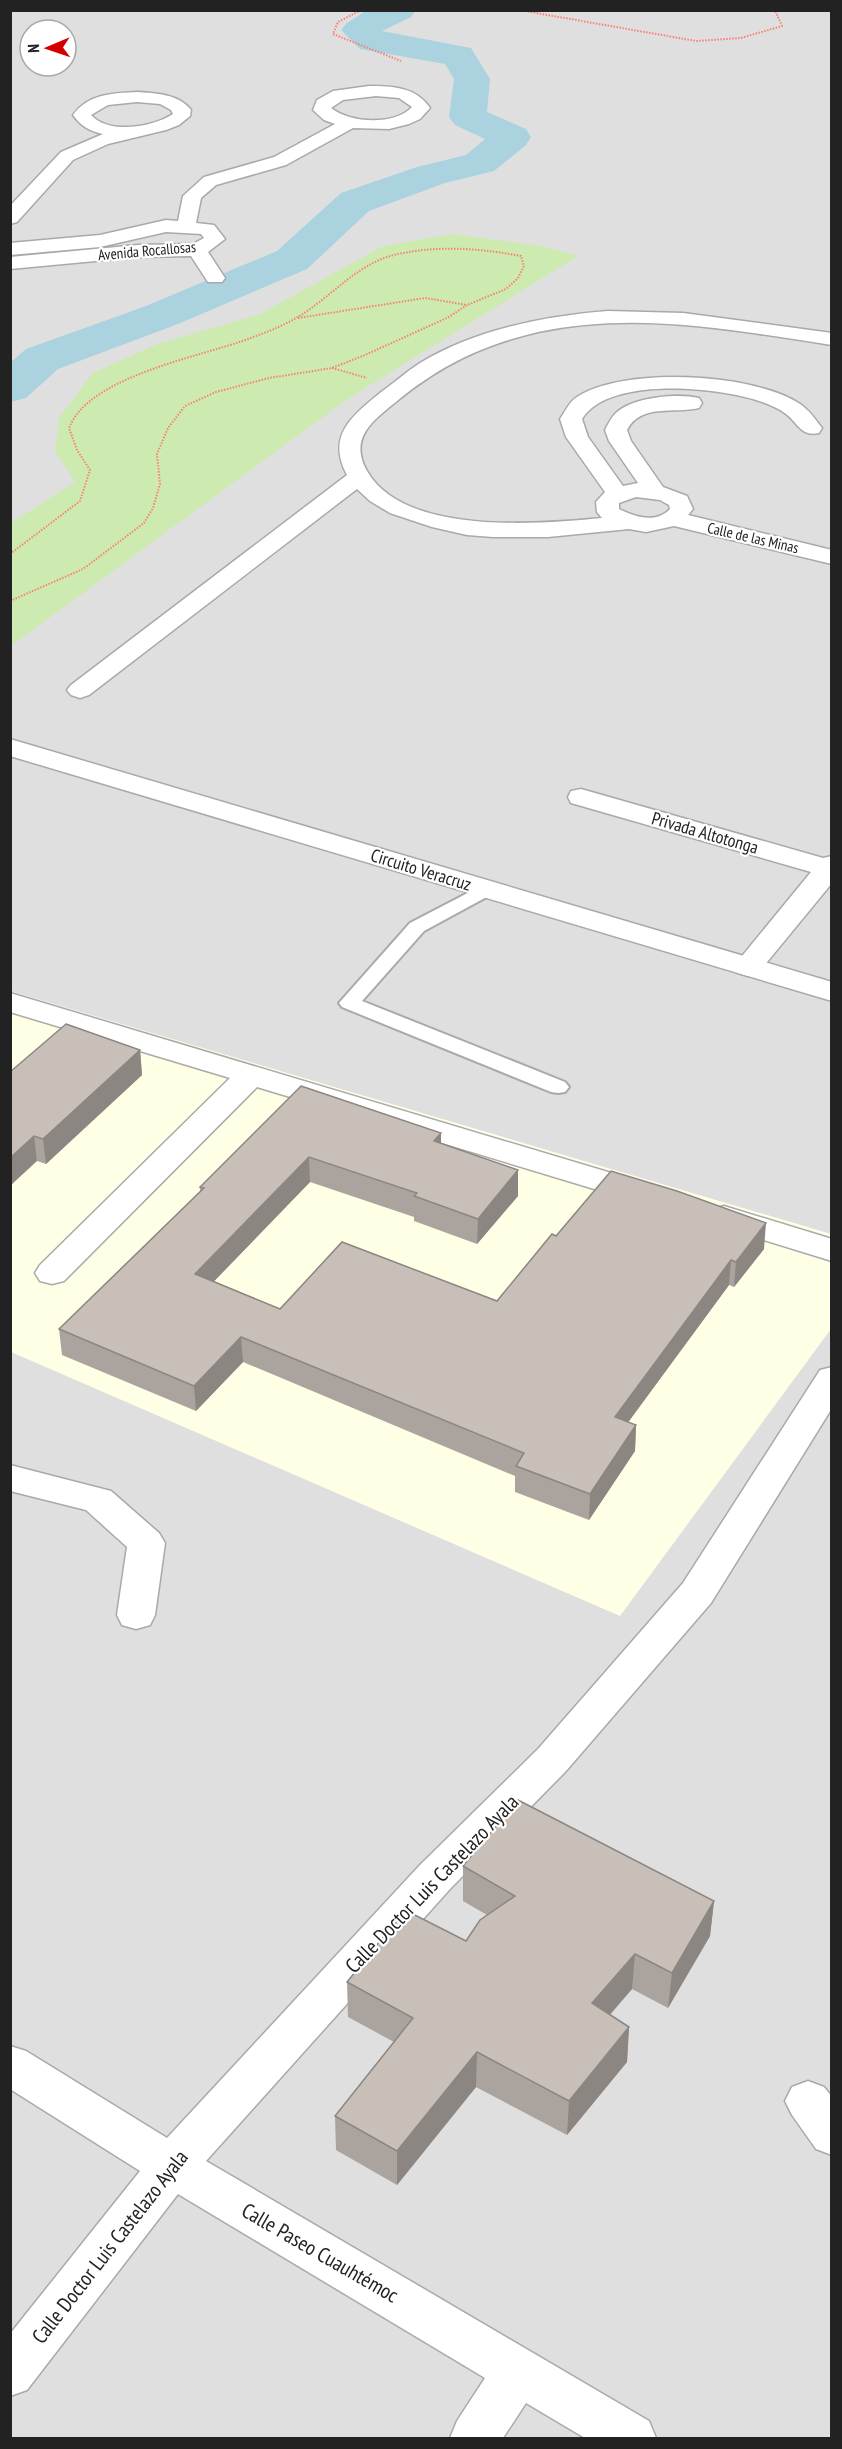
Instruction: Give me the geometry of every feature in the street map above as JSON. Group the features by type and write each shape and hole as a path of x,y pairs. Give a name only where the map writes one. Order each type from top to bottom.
{"street":[{"path":"186,226 192,195 210,182 280,160 350,123 398,122 418,113 421,108 419,102 411,97 385,91 339,95 323,105 322,110 327,115 350,123"},
{"path":"67,156 102,140 165,126 182,116 182,110 177,105 153,98 129,98 106,100 85,110 82,115 85,121 93,126 119,131 135,131"},
{"path":"10,219 93,126"},
{"name":"Avenida Rocallosas","path":"10,249 100,242 166,225 207,229 215,239 197,250 138,251 10,263"},
{"path":"197,250 215,278"},
{"path":"821,432 792,408 732,388 670,383 607,390 583,401 571,419 577,437 618,509 653,524 678,514 681,503 676,498 654,490 641,489 618,509 578,527 507,531 475,529 430,520 389,504 358,478 350,462 349,441 361,420 433,364 483,342 537,327 589,319 645,317 711,322 831,339"},
{"path":"654,490 620,441 616,430 623,417 640,409 661,404 717,405 821,432"},
{"path":"80,690 358,478"},
{"name":"Calle de las Minas","path":"678,514 829,549"},
{"name":"Circuito Veracruz","path":"10,747 831,993"},
{"name":"Privada Altotonga","path":"581,797 830,866"},
{"path":"748,967 830,866"},
{"path":"14,1006 831,1250"},
{"path":"52,1273 251,1075"},
{"name":"Calle Doctor Luis Castelazo Ayala","path":"10,2373 172,2166 435,1877 552,1760 697,1593 831,1379"},
{"path":"10,1478 98,1500 146,1543 136,1615"},
{"name":"Calle Paseo Cuauhtémoc","path":"10,2065 172,2166 519,2370 631,2439"},
{"path":"475,2439 519,2370"}],"lane":[{"path":"487,890 417,927 349,1003 558,1087"}],"path":[{"path":"361,10 338,22 333,34 401,61"},
{"path":"519,10 696,41 741,38 782,26 775,10"},
{"path":"10,554 80,501 90,470 77,450 69,428 76,413 93,398 128,380 237,345 297,318 368,266 387,256 453,248 486,249 521,256 524,266 518,278 506,289 467,305 450,317 332,368 269,378 216,392 185,406 168,428 157,454 160,484 153,508 144,523 83,569 10,601"},
{"path":"297,318 425,298 467,305"}],"shaded area":[{"path":"11,11 831,11 831,2438 11,2438"},
{"path":"10,991 831,1234 831,1329 620,1616 11,1352"}],"green space":[{"path":"451,234 542,246 578,256 346,400 11,646 11,523 75,482 55,451 59,418 93,373 157,344 260,314 383,246"}],"building":[{"path":"66,1024 140,1050 43,1139 34,1136 10,1158 10,1072"},
{"path":"301,1086 441,1133 434,1141 518,1170 478,1219 414,1196 417,1193 309,1157 195,1274 280,1309 342,1242 497,1301 552,1234 556,1236 611,1171 677,1191 766,1223 736,1262 731,1260 615,1417 636,1425 590,1494 516,1466 524,1453 241,1337 194,1386 59,1329 204,1188 200,1187"},
{"path":"518,1800 714,1901 672,1973 635,1954 592,2003 629,2027 569,2101 477,2052 397,2151 335,2116 413,2018 347,1982 405,1910 466,1941 480,1920 515,1896 463,1866"}],"waterway":[{"path":"10,388 42,359 162,315 292,260 355,202 431,175 480,163 512,137 468,117 472,79 458,56 373,41 359,30 382,16 399,10"}]}
